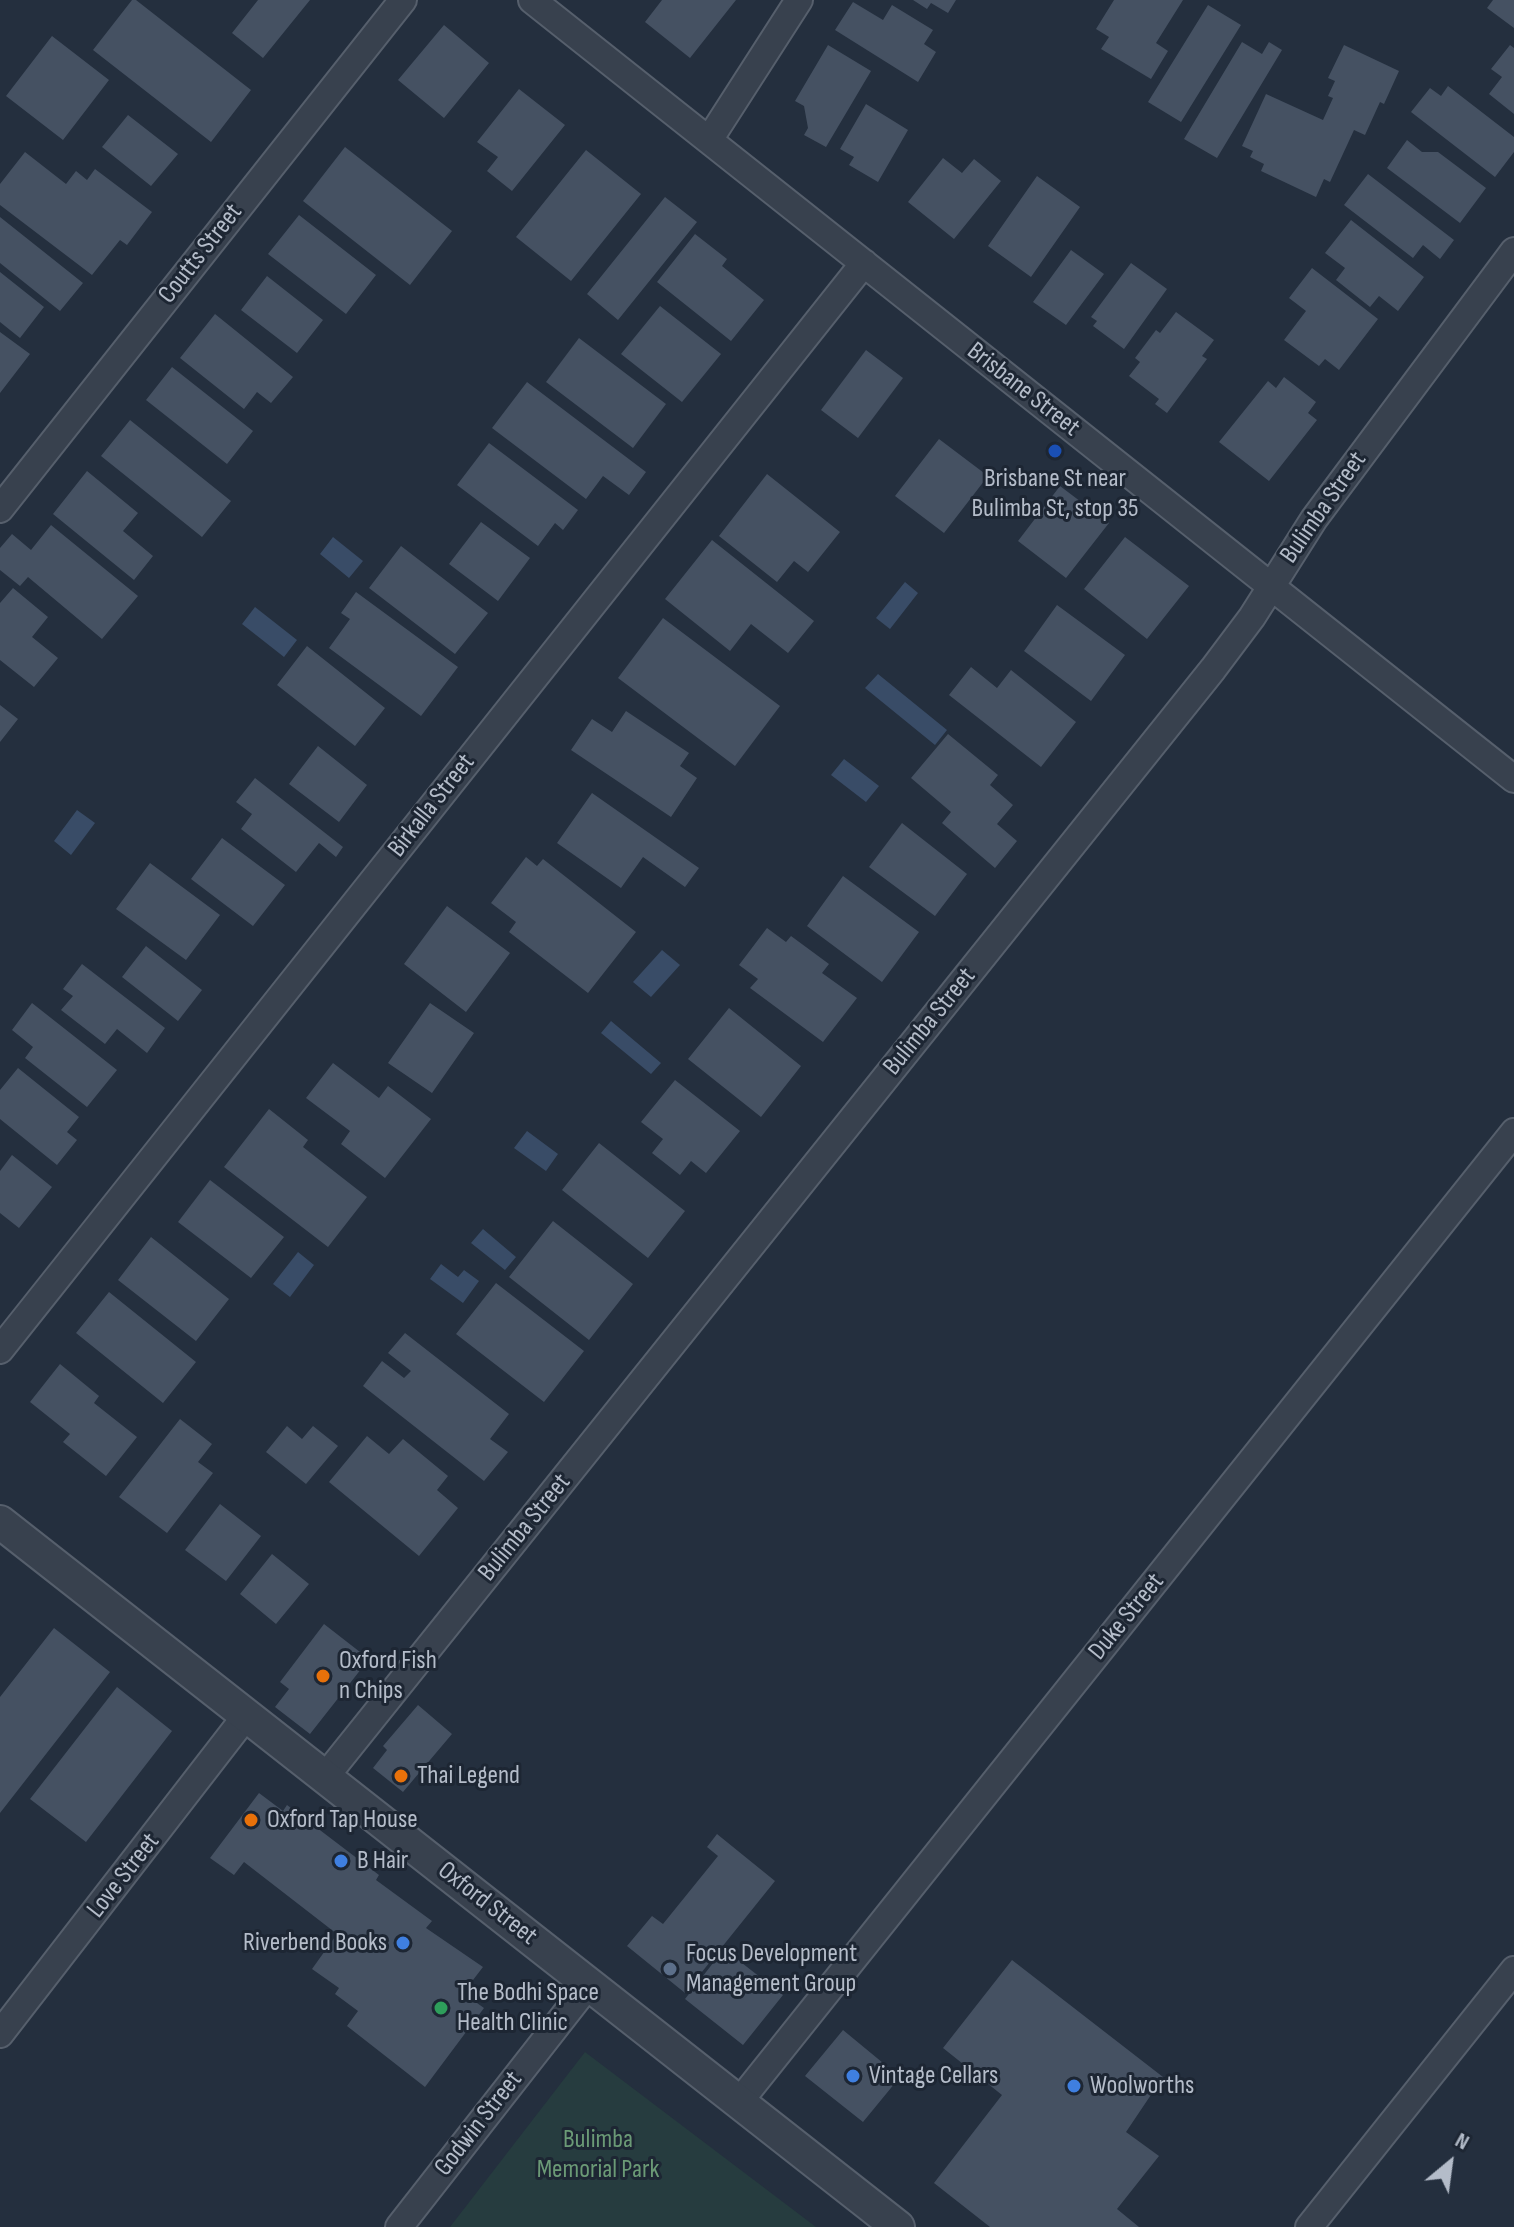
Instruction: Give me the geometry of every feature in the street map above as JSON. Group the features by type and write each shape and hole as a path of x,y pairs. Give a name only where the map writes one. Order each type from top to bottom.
{"street":[{"name":"Coutts Street","path":"0,509 403,0"},
{"name":"Brisbane Street","path":"532,0 1514,779"},
{"path":"709,140 799,0"},
{"name":"Bulimba Street","path":"325,1777 1203,681 1252,617 1314,519 1514,251"},
{"name":"Birkalla Street","path":"0,1350 864,263"},
{"name":"Duke Street","path":"739,2102 1514,1132"},
{"name":"Oxford Street","path":"0,1522 898,2227"},
{"name":"Love Street","path":"0,2034 246,1716"},
{"path":"1309,2227 1514,1970"},
{"name":"Godwin Street","path":"399,2227 589,1984"}],"green space":[{"name":"Bulimba Memorial Park","path":"585,2052 816,2227 450,2227"}],"water":[{"path":"333,537 363,561 349,578 320,554"},
{"path":"905,582 918,593 890,629 876,618"},
{"path":"255,607 297,640 284,657 242,624"},
{"path":"878,674 947,730 935,745 865,688"},
{"path":"844,759 879,786 866,802 831,775"},
{"path":"77,810 95,823 71,855 54,841"},
{"path":"662,950 680,965 651,997 633,982"},
{"path":"611,1021 661,1063 651,1074 601,1033"},
{"path":"527,1131 558,1154 546,1171 514,1148"},
{"path":"483,1229 516,1257 505,1270 471,1243"},
{"path":"298,1252 314,1265 290,1297 273,1284"},
{"path":"441,1264 458,1277 464,1270 479,1281 463,1303 430,1279"}],"building":[{"path":"132,0 136,0 251,90 211,142 93,50"},
{"path":"258,0 310,0 263,58 232,33"},
{"path":"662,0 736,0 690,58 645,22"},
{"path":"913,0 956,0 948,13 931,3 927,9"},
{"path":"1114,0 1183,0 1156,43 1168,51 1151,79 1101,49 1109,37 1096,29"},
{"path":"1493,0 1514,0 1514,28 1487,8"},
{"path":"853,2 883,20 892,5 933,30 924,44 936,52 918,82 835,30"},
{"path":"1208,5 1241,25 1181,122 1148,102"},
{"path":"444,25 489,63 444,118 398,80"},
{"path":"52,36 109,80 63,140 6,96"},
{"path":"1242,42 1262,54 1269,42 1282,50 1217,158 1184,139"},
{"path":"828,45 871,71 826,147 804,135 808,128 804,106 795,101"},
{"path":"1344,45 1399,71 1365,135 1354,130 1330,182 1324,179 1316,197 1261,171 1264,164 1250,157 1253,151 1242,146 1266,94 1323,120 1333,98 1328,96 1335,81 1328,78"},
{"path":"1510,45 1514,48 1514,114 1489,94 1502,77 1491,69"},
{"path":"1448,86 1514,137 1514,152 1495,177 1411,112 1430,88 1441,96"},
{"path":"519,89 565,125 512,191 487,171 498,157 477,142"},
{"path":"866,104 908,130 878,182 849,165 854,157 840,149"},
{"path":"128,115 178,154 151,186 102,147"},
{"path":"1407,140 1422,152 1438,152 1486,188 1460,223 1387,168"},
{"path":"345,147 452,231 410,285 303,201"},
{"path":"586,150 641,194 571,281 516,237"},
{"path":"25,152 66,184 76,171 87,180 95,169 152,212 127,245 120,240 92,275 0,205 0,184"},
{"path":"943,158 962,173 974,159 1001,181 954,239 908,202"},
{"path":"1368,174 1454,240 1440,259 1423,245 1413,258 1344,205"},
{"path":"1037,176 1080,207 1031,277 988,246"},
{"path":"665,197 697,222 618,320 587,294"},
{"path":"299,215 376,275 346,314 268,254"},
{"path":"0,217 83,283 60,311 0,263"},
{"path":"1351,220 1424,277 1398,311 1379,296 1370,307 1336,280 1345,268 1325,253"},
{"path":"695,234 727,259 722,266 764,300 731,341 657,282"},
{"path":"1071,250 1104,274 1066,325 1033,302"},
{"path":"1131,263 1167,289 1124,349 1093,326 1097,321 1091,317"},
{"path":"1312,268 1378,319 1339,370 1325,359 1319,366 1284,340 1306,311 1289,298"},
{"path":"0,272 44,307 20,338 0,322"},
{"path":"267,276 323,320 297,353 241,310"},
{"path":"660,306 721,354 682,402 621,354"},
{"path":"1176,312 1214,340 1202,356 1207,359 1167,413 1155,404 1159,399 1129,376 1140,362 1135,358 1156,330 1160,333"},
{"path":"215,314 293,377 271,403 257,392 244,409 180,358"},
{"path":"0,332 30,354 0,393"},
{"path":"579,338 666,404 633,448 546,382"},
{"path":"866,350 903,378 858,438 821,410"},
{"path":"172,367 253,431 227,464 146,400"},
{"path":"1284,377 1316,402 1308,413 1317,420 1269,481 1219,442 1268,381 1276,388"},
{"path":"527,382 646,472 629,495 603,476 586,499 492,428"},
{"path":"130,420 231,501 202,537 101,456"},
{"path":"939,439 988,476 944,533 895,496"},
{"path":"489,443 578,510 563,530 555,523 538,546 457,485"},
{"path":"87,471 138,513 123,531 153,556 134,580 53,514"},
{"path":"767,474 840,532 808,572 794,561 777,582 719,536"},
{"path":"1060,486 1109,523 1066,578 1018,541"},
{"path":"481,522 530,558 498,601 449,564"},
{"path":"51,525 138,596 102,639 28,577 20,586 0,570 0,548 12,534 31,550"},
{"path":"1125,537 1189,586 1147,639 1084,589"},
{"path":"712,540 814,621 788,653 751,624 730,651 665,599"},
{"path":"401,546 488,613 455,654 369,588"},
{"path":"13,588 48,617 32,637 58,658 34,687 0,660 0,603"},
{"path":"356,592 458,667 421,716 329,648 350,619 341,613"},
{"path":"1057,605 1125,655 1091,701 1024,651"},
{"path":"663,618 780,706 735,766 618,678"},
{"path":"307,646 385,708 355,746 277,685"},
{"path":"971,667 997,688 1011,670 1076,722 1041,767 949,695"},
{"path":"0,705 18,719 0,742"},
{"path":"626,711 689,753 680,766 697,778 671,817 571,750 592,719 612,732"},
{"path":"948,734 998,775 990,785 1013,805 997,824 1017,841 995,868 942,823 951,812 911,778"},
{"path":"318,746 367,785 339,822 289,784"},
{"path":"255,778 343,847 336,857 319,843 296,872 241,829 252,814 236,802"},
{"path":"592,793 699,868 685,887 643,857 621,888 557,843"},
{"path":"902,823 967,874 935,916 869,867"},
{"path":"222,838 285,885 253,926 191,879"},
{"path":"526,857 537,866 543,859 636,932 588,993 509,932 516,922 491,903"},
{"path":"150,863 220,915 186,960 116,909"},
{"path":"843,876 919,932 882,982 807,926"},
{"path":"447,906 510,953 466,1012 404,964"},
{"path":"767,928 786,942 791,936 829,964 822,973 857,998 823,1042 750,988 758,979 739,965"},
{"path":"146,946 202,990 178,1021 122,977"},
{"path":"82,964 165,1028 147,1053 117,1029 105,1044 61,1010 73,996 63,989"},
{"path":"32,1003 117,1070 87,1107 25,1058 33,1047 12,1030"},
{"path":"430,1003 474,1033 432,1093 388,1063"},
{"path":"729,1008 801,1066 761,1117 688,1059"},
{"path":"333,1063 379,1098 388,1086 431,1119 385,1178 341,1144 350,1131 306,1098"},
{"path":"18,1068 79,1117 67,1132 77,1140 57,1165 0,1119 0,1090"},
{"path":"675,1080 740,1131 706,1173 691,1161 680,1175 652,1153 663,1139 641,1122"},
{"path":"269,1109 308,1140 303,1147 367,1197 328,1247 224,1167"},
{"path":"599,1143 685,1211 648,1258 562,1190"},
{"path":"12,1155 52,1187 19,1228 0,1213 0,1171"},
{"path":"210,1180 284,1237 251,1278 178,1222"},
{"path":"553,1221 633,1284 589,1340 509,1277"},
{"path":"151,1237 229,1299 196,1341 118,1280"},
{"path":"496,1283 584,1351 544,1402 456,1334"},
{"path":"109,1292 196,1362 163,1403 76,1333"},
{"path":"405,1333 509,1414 490,1439 508,1452 484,1481 363,1386 382,1361 404,1378 411,1371 388,1353"},
{"path":"60,1364 99,1396 94,1403 137,1437 106,1476 63,1442 70,1434 30,1402"},
{"path":"180,1419 212,1444 198,1462 213,1473 167,1533 119,1497"},
{"path":"287,1426 302,1439 313,1426 338,1446 306,1484 266,1452"},
{"path":"367,1436 389,1454 403,1439 448,1476 437,1490 458,1508 419,1556 329,1482"},
{"path":"220,1504 261,1536 226,1581 185,1550"},
{"path":"272,1554 309,1584 276,1624 240,1594"},
{"path":"324,1624 369,1659 310,1734 275,1707 289,1689 280,1682"},
{"path":"54,1628 110,1672 0,1813 0,1697"},
{"path":"117,1687 172,1731 86,1842 30,1799"},
{"path":"418,1705 452,1734 403,1792 373,1768 387,1750 383,1746"},
{"path":"259,1793 283,1811 287,1805 379,1875 376,1880 432,1921 426,1928 483,1967 463,1993 484,2008 425,2087 347,2026 358,2011 335,1994 339,1988 312,1969 337,1934 244,1862 234,1875 210,1858"},
{"path":"717,1834 775,1881 685,1993 627,1946 652,1916 663,1924 718,1856 707,1847"},
{"path":"724,1949 783,1995 743,2045 685,1999"},
{"name":"Woolworths","path":"1012,1960 1163,2077 1126,2132 1159,2156 1117,2209 1139,2227 990,2227 934,2183 1002,2095 943,2048"},
{"name":"Vintage Cellars","path":"843,2030 900,2077 863,2122 805,2076"}],"place":[{"name":"Brisbane St near Bulimba St, stop 35","path":"1055,451"},
{"name":"Oxford Fish n Chips","path":"323,1676"},
{"name":"Thai Legend","path":"401,1776"},
{"name":"Oxford Tap House","path":"251,1820"},
{"name":"B Hair","path":"341,1861"},
{"name":"Riverbend Books","path":"403,1943"},
{"name":"Focus Development Management Group","path":"670,1969"},
{"name":"The Bodhi Space Health Clinic","path":"441,2008"},
{"name":"Vintage Cellars","path":"853,2076"},
{"name":"Woolworths","path":"1074,2086"}]}
